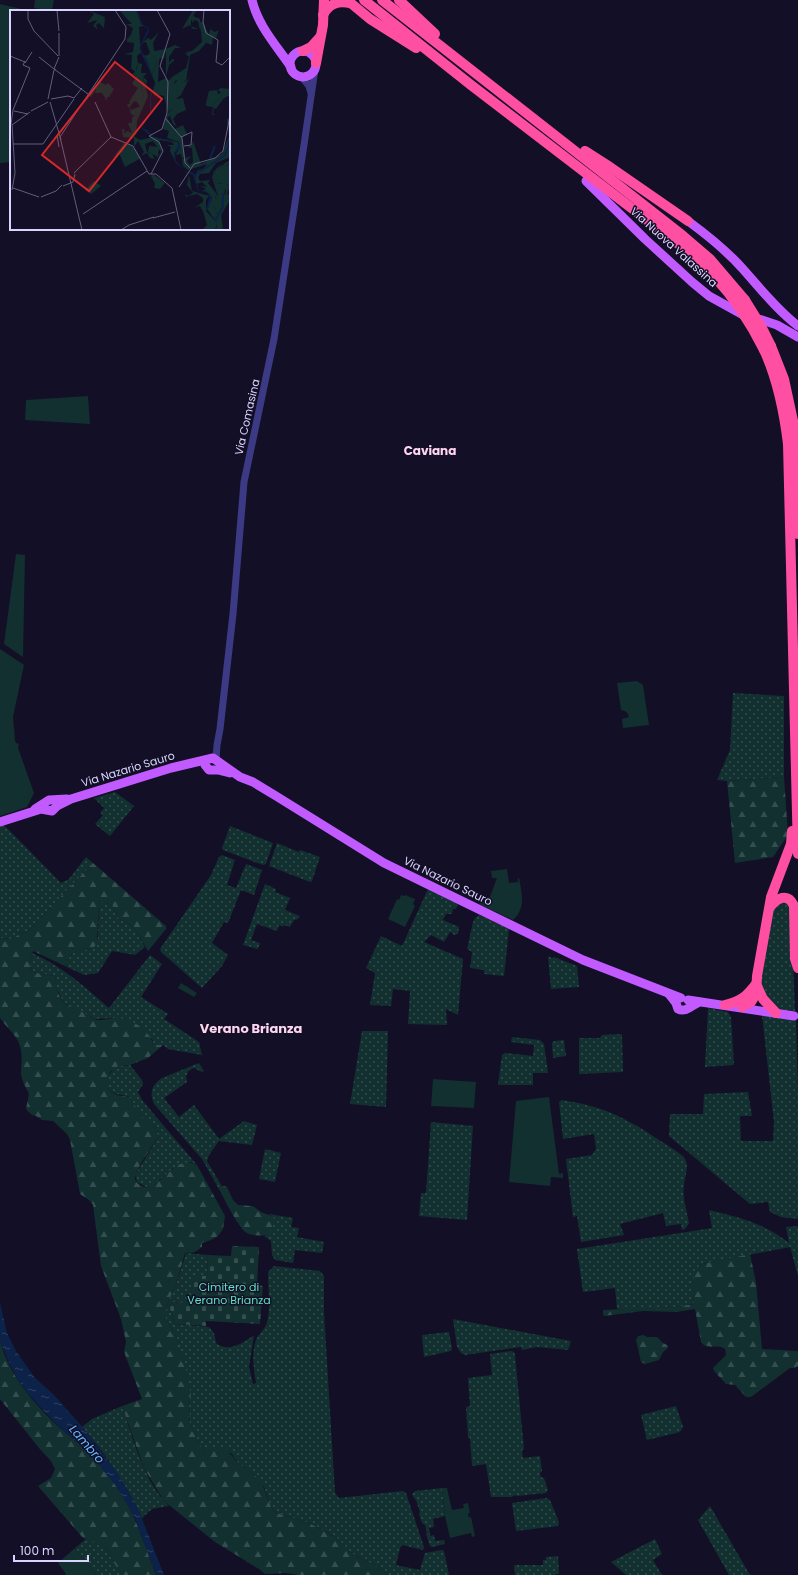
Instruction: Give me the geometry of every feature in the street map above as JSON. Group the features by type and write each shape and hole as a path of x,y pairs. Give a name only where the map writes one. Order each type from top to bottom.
{"highway":[{"path":"315,66 321,35 324,0"},
{"path":"364,0 471,85 690,253 730,293 768,348 782,403 788,444 798,854"},
{"path":"382,0 463,62 702,251 720,269 745,300 758,321 768,348 784,379 795,430 798,534"},
{"path":"399,0 463,62"},
{"path":"323,15 334,3 348,1 374,22 424,53 462,82 471,85"},
{"path":"300,52 317,42 321,35"},
{"path":"541,124 549,127 610,167 688,221"},
{"path":"527,127 586,181"},
{"path":"725,1005 738,1001 747,1004 754,998 772,897 792,840 793,791 796,767"},
{"path":"770,907 776,900 783,897 789,899 794,906 795,959 798,968"},
{"path":"756,984 763,999 776,1013"}],"main road":[{"path":"252,0 258,18 273,42 296,74 301,76 309,75 315,66 313,56 306,52 284,49 273,42"},
{"path":"291,67 292,59 300,52"},
{"name":"Via Nuova Valassina","path":"586,181 662,255 709,296 747,318 762,320 777,325 798,337"},
{"path":"688,221 723,249 742,268 780,312 798,326"},
{"name":"Via Nazario Sauro","path":"1,822 50,805 192,762 212,762 223,771 253,782 384,863 583,960 669,993 684,1002 725,1005"},
{"path":"725,1005 747,1004 776,1013 794,1016"}],"street":[{"name":"Via Comasina","path":"212,762 220,729 232,625 244,482 274,339 315,66"},
{"path":"301,76 309,86 311,95"}],"green space":[{"path":"35,0 54,0 52,10 34,8"},
{"path":"0,4 26,10 10,10 10,162 0,163"},
{"path":"88,396 90,424 25,420 26,400"},
{"path":"16,554 25,555 23,657 4,644"},
{"path":"0,649 24,665 13,717 15,740 16,743 19,744 18,748 34,793 27,807 0,816"},
{"path":"637,681 643,685 649,725 623,728 622,719 629,717 626,712 621,710 617,683"},
{"path":"733,693 784,696 784,777 727,781 717,780 730,750"},
{"path":"784,777 788,835 773,857 735,863 727,781"},
{"path":"115,792 134,806 110,836 95,824 103,815 100,813 104,808 94,798"},
{"path":"4,825 61,883 69,879 86,857 93,863 27,932 21,933 12,939 0,938 0,827"},
{"path":"230,826 273,843 266,864 263,865 223,850 222,848"},
{"path":"277,843 299,852 300,850 320,857 312,881 310,882 269,866"},
{"path":"222,855 235,860 227,885 236,888 246,864 262,870 254,895 241,890 228,923 224,922 212,943 228,955 222,966 202,988 161,952 160,949 211,875 219,857"},
{"path":"93,863 166,926 166,929 148,951 136,931 128,923 119,919 112,905 103,902 99,905 97,942 93,949 75,952 70,956 65,966 33,951 30,964 33,971 54,976 56,978 57,991 68,1006 80,1010 97,1020 116,1018 128,1020 144,1030 154,1045 163,1045 148,1058 130,1065 118,1066 110,1072 108,1081 108,1087 111,1092 131,1099 141,1117 154,1126 155,1132 159,1136 138,1170 135,1179 140,1185 148,1188 154,1185 171,1170 183,1163 197,1165 225,1216 223,1229 218,1236 202,1243 202,1247 195,1252 185,1253 176,1285 166,1306 166,1319 178,1340 191,1394 189,1404 190,1424 201,1447 205,1450 217,1446 226,1449 239,1464 261,1481 271,1507 277,1513 309,1523 337,1538 351,1553 376,1566 388,1575 265,1574 215,1542 164,1501 144,1468 122,1406 142,1399 124,1352 126,1342 121,1319 101,1266 93,1205 89,1200 80,1194 70,1140 67,1134 53,1121 42,1120 32,1115 26,1109 29,1094 21,1074 22,1056 19,1042 0,1018 0,938 12,939 21,933 27,932"},
{"path":"507,869 509,883 518,882 519,878 522,895 520,911 513,920 479,904 481,902 488,902 497,878 492,878 491,871"},
{"path":"265,884 276,889 275,892 290,898 285,910 300,916 298,919 294,920 290,927 284,925 283,927 279,925 277,931 257,924 251,940 260,943 258,949 243,945"},
{"path":"428,889 458,904 456,909 453,909 452,914 446,914 443,920 459,927 458,934 454,935 450,932 444,942 431,935 424,942 463,959 458,1015 446,1009 447,1025 408,1024 410,991 393,989 391,1006 370,1005 375,973 366,968 381,936 402,946"},
{"path":"401,895 415,899 413,904 415,906 405,927 388,919 397,899 399,900"},
{"path":"100,902 112,905 119,919 128,923 136,931 145,947 135,955 112,951 98,973 84,975 65,966 70,956 75,952 92,949 98,938"},
{"path":"778,902 787,902 791,910 795,1011 778,1009 771,1005 759,980 774,906"},
{"path":"479,915 509,929 504,976 484,974 484,970 470,968 472,952 467,949 473,922"},
{"path":"32,953 63,971 109,1008 150,955 162,964 141,997 168,1014 164,1019 199,1042 202,1055 168,1049 163,1045 154,1045 152,1039 115,1018 94,1019 81,1011 71,1008 63,1001 56,988 56,978 54,976 34,972 31,969 30,960"},
{"path":"548,956 577,966 579,987 551,989"},
{"path":"181,983 197,993 194,997 178,988"},
{"path":"708,1008 728,1012 731,1017 734,1065 705,1067"},
{"path":"762,1015 796,1020 798,1092 798,1219 781,1217 770,1212 768,1202 750,1204 669,1136 670,1114 703,1114 704,1094 748,1092 752,1116 740,1116 741,1141 773,1141 774,1122"},
{"path":"362,1031 388,1031 386,1107 350,1104"},
{"path":"622,1034 623,1072 579,1074 579,1038 600,1038 602,1035"},
{"path":"512,1037 540,1040 544,1044 548,1073 533,1073 533,1085 498,1085 502,1055 505,1053 533,1056 534,1045 511,1042"},
{"path":"564,1040 566,1056 553,1058 552,1043 554,1041"},
{"path":"199,1063 204,1071 202,1072 194,1068 189,1070 186,1076 187,1082 164,1098 179,1117 194,1105 219,1139 244,1121 257,1125 252,1145 219,1141 209,1155 207,1161 223,1188 220,1188 220,1191 202,1159 152,1100 152,1089 162,1078"},
{"path":"130,1065 142,1080 143,1084 138,1092 142,1100 197,1165 191,1162 173,1168 152,1187 148,1188 137,1182 135,1175 159,1136 155,1132 154,1126 139,1115 130,1098 112,1092 108,1086 108,1078 115,1068 118,1066"},
{"path":"433,1079 476,1082 474,1108 431,1106"},
{"path":"549,1097 559,1174 563,1173 563,1178 551,1177 550,1186 509,1182 516,1101"},
{"path":"562,1100 588,1105 622,1118 644,1130 684,1157 687,1167 684,1194 689,1223 685,1229 682,1230 681,1224 666,1226 663,1213 620,1224 624,1235 581,1242 577,1216 573,1217 566,1159 592,1155 596,1149 594,1134 563,1139 559,1102"},
{"path":"431,1122 473,1126 467,1220 419,1216 421,1193 426,1193"},
{"path":"265,1149 281,1153 275,1182 259,1179"},
{"path":"224,1186 227,1187 233,1200 238,1205 253,1206 275,1219 275,1222 268,1235 252,1235 244,1230 236,1220 220,1191 220,1188"},
{"path":"709,1210 761,1226 780,1236 789,1243 786,1227 798,1226 798,1276 790,1247 702,1264 699,1266 695,1280 693,1294 694,1304 676,1307 630,1310 617,1309 615,1288 583,1292 577,1249 712,1228"},
{"path":"269,1214 293,1218 291,1227 299,1228 297,1237 324,1242 322,1253 295,1250 293,1263 275,1260 272,1255 271,1241 264,1236 268,1235 272,1216"},
{"name":"Cimitero di Verano Brianza","path":"232,1246 259,1247 257,1285 263,1286 260,1324 206,1321 206,1326 175,1324 169,1306 170,1302 182,1303 182,1301 188,1301 188,1299 191,1299 191,1276 207,1276 208,1255 231,1256"},
{"path":"186,1253 208,1255 207,1276 191,1276 191,1299 182,1303 170,1302 169,1307 175,1324 209,1327 214,1333 216,1343 226,1347 241,1344 254,1335 249,1367 253,1384 256,1383 253,1362 254,1345 266,1325 268,1316 268,1272 274,1266 320,1271 324,1276 324,1312 335,1493 339,1498 403,1491 406,1493 424,1547 423,1550 402,1545 396,1565 420,1570 425,1553 442,1550 444,1551 449,1575 388,1575 376,1566 351,1553 337,1538 309,1523 277,1513 271,1507 264,1487 252,1473 239,1464 231,1453 205,1450 201,1447 190,1424 190,1399 178,1340 166,1319 166,1306 176,1285"},
{"path":"750,1254 756,1282 762,1349 798,1351 798,1366 795,1368 790,1368 751,1397 746,1397 735,1385 726,1384 714,1371 713,1368 726,1355 725,1349 722,1347 709,1347 703,1345 701,1342 695,1309 677,1312 643,1311 604,1316 603,1314 603,1310 676,1307 694,1304 694,1277 698,1268 702,1264"},
{"path":"453,1319 571,1341 568,1350 537,1347 522,1350 521,1347 465,1355 461,1353 457,1347"},
{"path":"449,1332 452,1349 451,1351 424,1357 422,1335"},
{"path":"643,1335 647,1337 657,1337 667,1345 668,1348 663,1352 659,1360 645,1364 641,1362 636,1340 638,1336"},
{"path":"0,1341 4,1354 16,1377 32,1399 50,1419 95,1459 123,1496 139,1529 156,1575 123,1575 117,1568 106,1548 83,1538 38,1486 51,1478 55,1469 51,1461 0,1399"},
{"path":"511,1351 514,1352 515,1355 524,1449 522,1450 523,1458 540,1456 542,1471 540,1473 541,1477 544,1478 548,1490 546,1493 516,1495 511,1497 491,1497 486,1464 472,1466 466,1407 470,1406 468,1378 492,1375 490,1354"},
{"path":"122,1406 135,1446 146,1472 160,1496 169,1506 152,1509 142,1518 130,1494 115,1471 82,1427 92,1419"},
{"path":"676,1406 683,1427 680,1432 647,1440 641,1415"},
{"path":"442,1488 445,1516 433,1519 434,1527 429,1528 430,1536 434,1535 435,1541 444,1540 445,1544 432,1547 430,1546 426,1534 427,1532 425,1525 422,1523 416,1500 412,1494 415,1491"},
{"path":"442,1488 447,1488 452,1510 464,1508 463,1504 468,1503 470,1513 468,1513 469,1518 471,1517 475,1536 472,1537 471,1533 450,1538 445,1516"},
{"path":"546,1498 550,1500 559,1522 558,1526 516,1531 512,1503"},
{"path":"710,1506 750,1575 729,1575 698,1520"},
{"path":"86,1539 106,1548 117,1568 123,1575 96,1575 75,1548"},
{"path":"655,1539 662,1554 653,1560 662,1575 626,1575 611,1562"},
{"path":"75,1548 96,1575 65,1575 66,1574 58,1563"},
{"path":"558,1556 559,1573 555,1575 515,1575 514,1565 543,1565 543,1560 546,1560 546,1557"}],"water":[{"name":"Lambro","path":"0,1303 7,1333 16,1351 35,1378 53,1394 86,1431 120,1477 139,1511 164,1575 156,1575 135,1518 117,1487 88,1452 58,1426 29,1395 18,1380 0,1341"}],"district":[{"name":"Caviana","path":"430,450"},
{"name":"Verano Brianza","path":"251,1028"}]}
